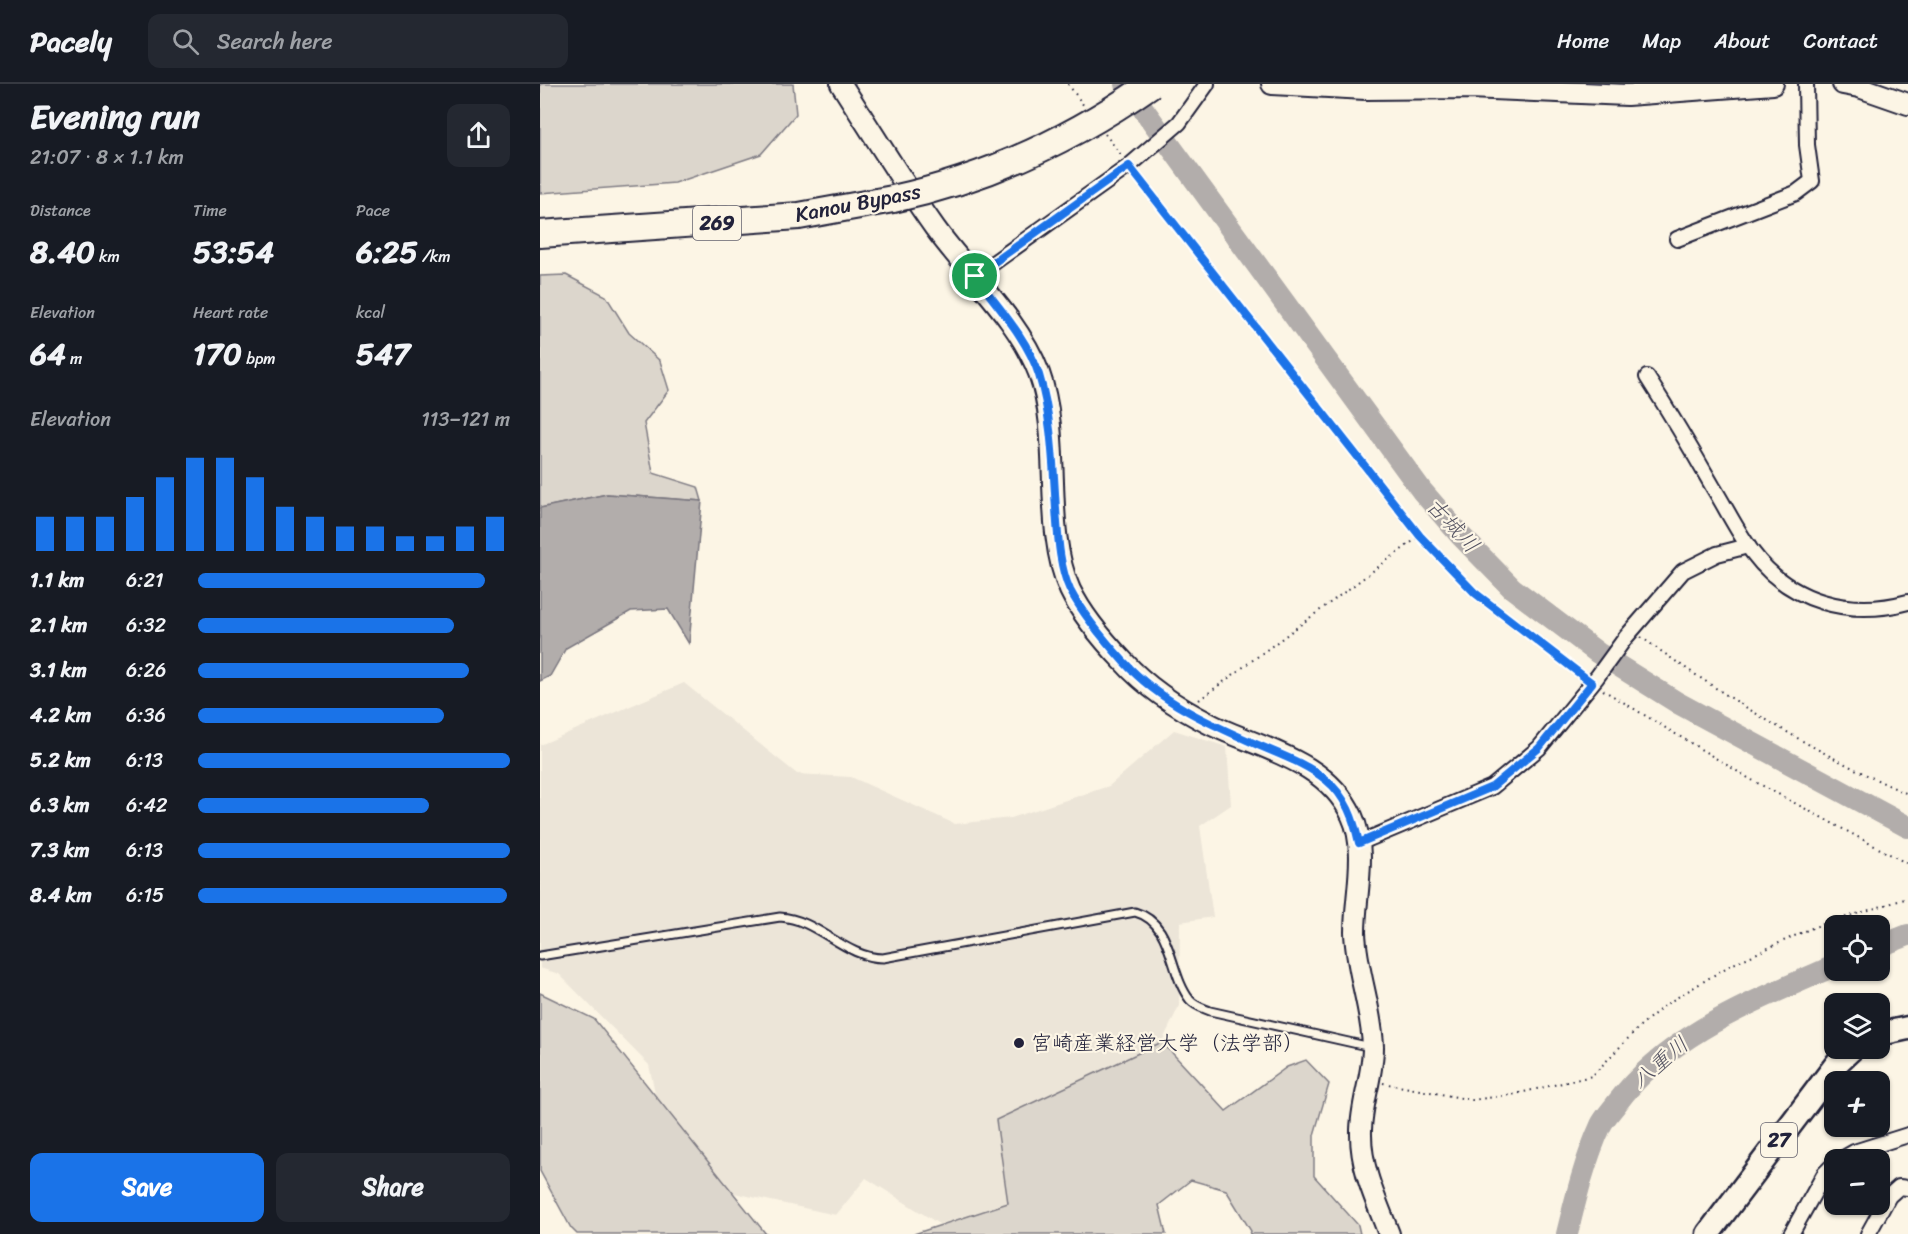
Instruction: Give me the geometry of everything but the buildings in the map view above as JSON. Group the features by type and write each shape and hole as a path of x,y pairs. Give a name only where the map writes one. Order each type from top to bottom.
{"highway":[{"name":"Kanou Bypass","path":"540,221 799,202 891,192 915,180 987,157 1070,120 1126,84"},
{"name":"Kanou Bypass","path":"540,234 799,216 891,192 982,172 1063,139 1151,84"}],"main road":[{"path":"1890,1032 1908,1028"},
{"name":"27","path":"1708,1234 1841,1059"}],"street":[{"path":"841,84 936,230 975,276 1020,338 1038,372 1048,410 1058,539 1070,589 1090,620 1125,663 1154,689 1185,711 1301,763 1327,780 1342,798 1354,819 1359,843 1355,941 1367,996 1372,1047 1370,1080 1360,1133 1363,1161 1389,1234"},
{"path":"975,276 1134,162 1179,123 1207,84"},
{"path":"1272,84 1366,89 1469,86 1627,95 1773,84"},
{"path":"1677,239 1796,193 1812,181 1807,145 1806,84"},
{"path":"1843,84 1867,89 1908,105"},
{"path":"1647,378 1748,546 1782,582 1800,594 1822,603 1860,609 1908,602"},
{"path":"1359,843 1492,787 1539,748 1595,680 1628,634 1683,571 1717,554 1748,546"},
{"path":"1864,1149 1908,1135"},
{"path":"1791,1234 1824,1175"},
{"path":"1868,1234 1889,1196 1899,1187 1908,1188"}],"lane":[{"path":"540,956 780,917 794,918 806,923 866,956 883,958 1135,912 1145,915 1160,929 1186,993 1197,1005 1210,1011 1372,1047"}],"path":[{"path":"1068,84 1088,111"},
{"path":"1102,130 1134,162 1420,536 1475,593 1595,680 1750,779 1908,864"},
{"path":"1185,711 1420,536"},
{"path":"1628,634 1803,740 1908,794"},
{"path":"1370,1080 1413,1091 1472,1100 1511,1095 1592,1076 1641,1025 1659,1010 1729,966 1814,927 1908,898"}],"shaded area":[{"path":"540,84 793,84 796,114 761,154 675,183 540,193"},
{"path":"566,275 606,296 629,333 660,361 669,390 644,423 653,473 698,487 702,501 607,494 540,508 540,276"},
{"path":"607,494 702,501 689,644 668,609 631,611 566,648 550,676 540,681 540,508"},
{"path":"684,683 797,774 851,777 955,824 1011,818 1109,786 1174,730 1227,747 1231,805 1200,826 1213,917 1180,922 1179,1006 1162,1042 997,1120 1008,1203 939,1224 866,1178 836,1215 674,1180 649,1065 559,974 540,968 540,745"},
{"path":"540,993 594,1019 766,1234 577,1234 571,1228 540,1171"},
{"path":"1162,1042 1226,1111 1287,1067 1306,1060 1329,1084 1314,1135 1314,1176 1358,1225 1360,1234 1250,1234 1251,1231 1226,1190 1191,1180 1159,1205 1166,1234 914,1234 1008,1203 996,1120"}],"waterway":[{"name":"古城川","path":"1125,84 1422,491 1461,536 1512,588 1598,653 1678,703 1908,827"},
{"name":"八重川","path":"1890,942 1908,935"},
{"name":"八重川","path":"1567,1234 1577,1192 1595,1138 1607,1116 1638,1078 1662,1057 1716,1021 1824,970"}],"place":[{"name":"宮崎産業経営大学（法学部）","path":"1019,1043"}],"route":[{"path":"1129,166 1420,536 1475,593 1592,683 1539,748 1492,787 1359,843 1354,819 1342,798 1327,780 1301,763 1185,711 1154,689 1125,663 1090,620 1070,589 1063,563 1058,539 1048,410 1038,372 1020,338 975,276 1129,166"}]}
